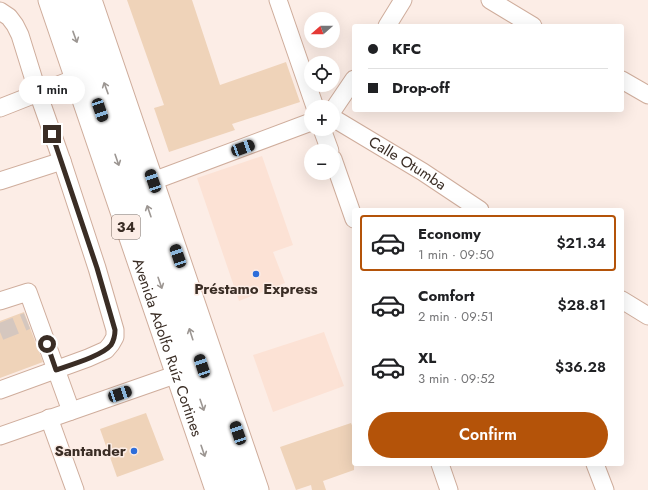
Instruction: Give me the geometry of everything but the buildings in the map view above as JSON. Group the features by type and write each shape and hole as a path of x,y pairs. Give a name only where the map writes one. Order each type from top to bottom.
{"main road":[{"name":"Avenida Adolfo Ruíz Cortines","path":"49,0 76,78 195,368 258,490"},
{"name":"Avenida Adolfo Ruíz Cortines","path":"91,0 153,181 195,368 216,490"}],"street":[{"path":"62,0 195,368 245,490"},
{"path":"75,0 172,277 195,368 232,490"},
{"path":"278,0 313,100"},
{"path":"388,24 403,0"},
{"path":"490,0 530,24"},
{"path":"0,11 9,16 20,35 97,268 115,330 115,337 106,350 0,390"},
{"path":"0,108 76,78"},
{"path":"624,81 648,95"},
{"path":"340,100 352,82"},
{"name":"Calle Otumba","path":"340,122 423,172 477,208"},
{"path":"153,181 304,125"},
{"path":"0,181 62,161"},
{"path":"340,179 352,213"},
{"path":"0,301 28,292 33,320 56,370 71,411"},
{"path":"624,301 648,316"},
{"path":"0,436 195,368"},
{"path":"49,418 75,490"},
{"path":"441,466 449,490"},
{"path":"596,466 605,490"}],"shaded area":[{"path":"262,156 293,245 273,252 285,283 239,301 197,178"},
{"path":"324,332 344,386 273,412 253,355"}],"tunnel":[{"path":"0,332 27,321"}],"place":[{"name":"Préstamo Express","path":"256,274"},
{"name":"Santander","path":"134,451"}],"route":[{"path":"47,344 56,370 106,350 115,337 115,330 97,268 52,134"}]}
